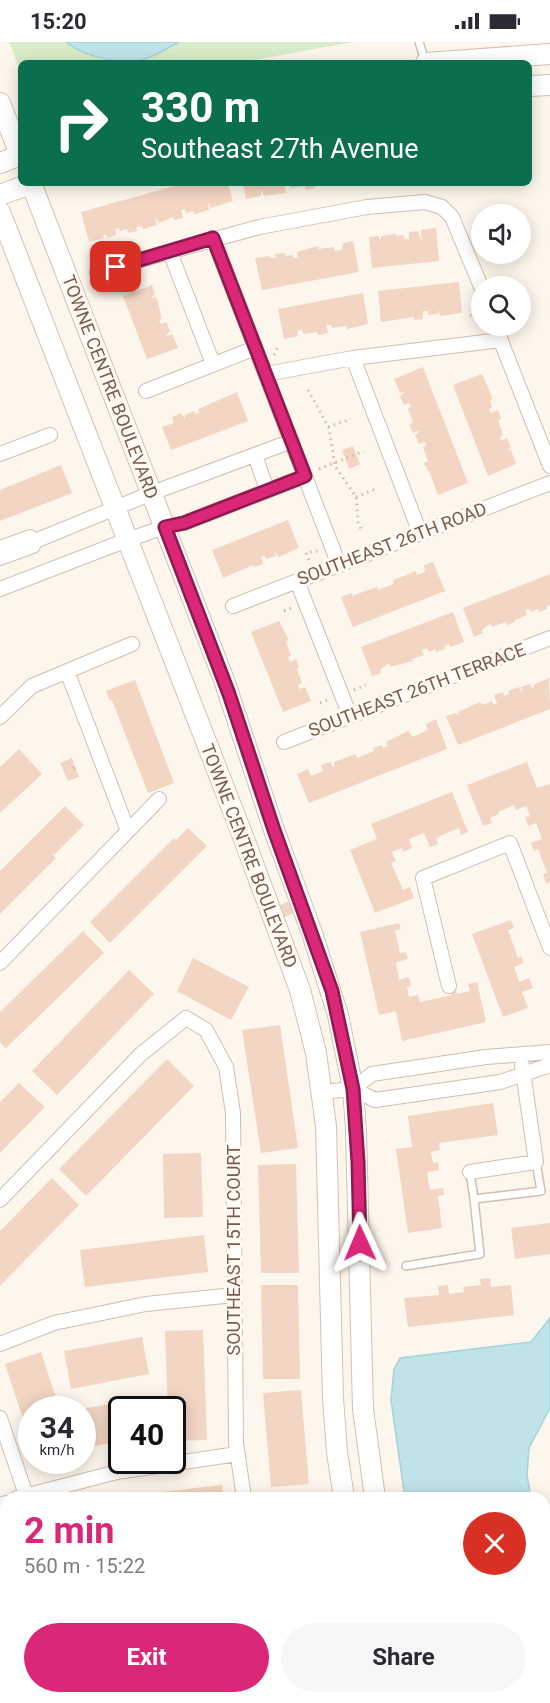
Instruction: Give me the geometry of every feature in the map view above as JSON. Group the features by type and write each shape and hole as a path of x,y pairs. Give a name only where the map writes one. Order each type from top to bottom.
{"street":[{"path":"467,60 550,54"},
{"path":"532,86 550,85"},
{"path":"0,103 18,148"},
{"path":"0,163 18,157"},
{"path":"0,195 24,186"},
{"name":"TOWNE CENTRE BOULEVARD","path":"33,186 231,698 274,830 334,999 353,1089 358,1162 363,1409 374,1492"},
{"path":"98,272 213,238 268,225 376,206 425,202 448,211 455,221 477,276"},
{"name":"TOWNE CENTRE BOULEVARD","path":"0,212 244,839 300,990 316,1053 322,1092 327,1151 334,1425 343,1492"},
{"path":"213,238 339,565"},
{"path":"170,252 213,364"},
{"path":"499,336 550,466"},
{"path":"266,374 353,358 501,340"},
{"path":"146,391 255,348"},
{"path":"353,358 420,533"},
{"path":"0,454 50,435"},
{"path":"0,558 33,546 35,541 152,493 292,441"},
{"path":"255,455 267,490"},
{"path":"0,589 127,540 184,523 305,476"},
{"name":"SOUTHEAST 26TH ROAD","path":"233,606 550,483"},
{"path":"0,548 30,537 35,541"},
{"path":"297,581 350,716"},
{"name":"SOUTHEAST 26TH TERRACE","path":"284,742 550,639"},
{"path":"0,717 28,688 132,644"},
{"path":"67,671 128,831"},
{"path":"0,963 159,799"},
{"path":"244,839 274,830"},
{"path":"449,986 423,878 510,843 550,948"},
{"path":"283,943 312,933"},
{"name":"SOUTHEAST 15TH COURT","path":"0,1200 141,1055 186,1018 206,1030 226,1067 233,1113 237,1454 243,1492"},
{"path":"353,1089 372,1074 486,1058 550,1052"},
{"path":"470,1172 536,1162 520,1054"},
{"path":"322,1092 353,1089 375,1100 500,1082 550,1065"},
{"path":"0,1344 54,1323 146,1304 234,1295"},
{"path":"0,1418 22,1492"},
{"path":"42,1492 117,1472 237,1454"}],"lane":[{"path":"419,42 425,60"},
{"path":"474,1199 541,1191 536,1162"},
{"path":"406,1266 480,1254 470,1172"}],"path":[{"path":"273,356 279,345"},
{"path":"308,390 328,427 334,463 356,497 358,522 362,531"},
{"path":"328,427 351,419"},
{"path":"319,469 364,451"},
{"path":"356,497 378,488"},
{"path":"311,565 308,552 321,551"},
{"path":"284,611 296,607"},
{"path":"352,691 366,685"},
{"path":"320,703 331,699"},
{"path":"73,768 78,765"}],"green space":[{"path":"9,42 353,42 254,60 18,60 18,65"}],"water":[{"path":"66,42 179,42 156,55 139,60 112,60 91,55"},
{"path":"550,1318 550,1408 529,1448 527,1475 530,1492 404,1492 391,1400 394,1369 400,1358 531,1342"}],"building":[{"path":"174,186 229,186 233,201 211,208 208,202 209,210 195,214 193,211 186,213 185,209 181,210 183,218 174,220 173,217 159,223 155,217 157,225 143,229 142,226 136,227 137,231 128,233 127,229 120,231 119,228 115,229 116,235 107,238 103,235 104,238 89,242 81,212"},
{"path":"244,186 285,186 286,193 264,196 261,190 261,196 246,199"},
{"path":"305,186 315,186 315,188 306,190"},
{"path":"436,228 439,261 372,268 369,237 379,236 381,239 381,236 396,234 396,236 404,235 404,239 409,239 409,232 418,231 422,242 421,230"},
{"path":"353,241 359,272 262,290 255,258 270,256 270,258 276,258 275,254 285,253 285,256 293,255 293,258 298,258 297,252 318,246 318,249 334,247 334,251 342,250 343,243"},
{"path":"459,282 462,313 440,316 438,309 438,314 428,315 428,311 423,311 423,319 414,320 414,317 381,322 378,291"},
{"path":"152,285 155,294 151,298 156,297 162,319 159,320 161,324 166,322 170,331 165,337 172,334 178,348 147,359 123,296"},
{"path":"363,293 368,324 347,329 346,326 332,328 331,325 326,325 328,333 303,334 302,330 297,331 298,336 284,339 278,309"},
{"path":"423,367 468,483 438,495 424,463 428,461 423,447 426,446 425,442 419,444 415,435 421,430 413,433 409,424 413,423 408,408 411,407 409,403 404,405 400,396 405,391 400,393 394,379"},
{"path":"482,374 493,399 490,400 492,407 489,409 491,413 498,410 501,419 498,420 503,435 500,436 501,441 507,438 511,448 507,449 511,450 516,464 488,476 453,385"},
{"path":"237,392 248,421 171,450 162,427 174,423 172,417 181,413 185,419 185,415 194,411 195,414 199,413 198,409"},
{"path":"353,446 360,464 349,469 342,450"},
{"path":"61,465 72,493 0,521 0,490"},
{"path":"288,520 299,548 279,557 274,551 276,556 266,559 265,556 261,557 263,564 254,567 253,565 223,578 212,550"},
{"path":"433,562 445,591 353,627 341,597 352,593 354,599 354,595 394,584 393,580 416,571 417,575 425,572 424,565"},
{"path":"550,574 550,605 546,607 547,609 539,612 538,609 531,612 529,609 525,610 527,615 515,622 507,625 506,622 492,627 490,624 482,630 483,633 474,637 463,608"},
{"path":"453,612 464,642 450,647 449,644 444,646 445,649 436,652 435,649 429,652 427,648 422,650 424,655 412,659 413,661 390,667 389,663 380,670 381,673 372,676 361,647"},
{"path":"279,621 289,640 286,641 291,656 288,657 290,662 296,659 299,667 297,669 302,683 298,685 300,689 305,687 311,701 283,712 251,632"},
{"path":"549,678 550,709 458,745 446,716 456,713 457,715 458,712 480,702 482,705 492,701 493,705 497,703 494,695 503,692 504,696 509,694 508,691 519,687 522,693 521,687 530,684 534,690 533,685"},
{"path":"135,680 174,783 148,793 112,700 110,701 106,691"},
{"path":"436,719 447,749 309,803 297,774 308,769 311,776 323,771 321,765 330,762 334,768 334,762 356,754 357,758 374,751 373,748 388,746 386,742 408,731 413,737 428,730 426,724"},
{"path":"19,749 42,774 0,813 0,767"},
{"path":"72,758 79,777 68,781 60,763"},
{"path":"527,762 537,788 550,784 550,882 546,884 543,874 547,873 538,849 534,851 531,843 542,839 536,823 528,826 525,817 530,816 526,806 516,810 514,805 498,812 499,814 490,818 492,823 483,826 467,785"},
{"path":"452,792 468,832 461,835 459,828 436,838 438,844 430,847 424,833 409,839 412,848 403,852 402,848 392,852 396,861 391,863 403,890 410,887 414,898 375,913 350,850 377,839 371,824"},
{"path":"65,806 84,825 53,856 56,858 0,914 0,871"},
{"path":"188,828 207,846 110,943 90,922 174,838 176,840"},
{"path":"290,901 294,913 282,918 278,906"},
{"path":"511,920 514,928 508,930 518,958 521,956 524,963 514,967 519,982 529,978 533,988 522,992 528,1008 503,1017 472,934"},
{"path":"399,923 401,929 395,930 400,953 406,952 408,959 396,962 399,980 409,977 411,986 407,987 409,997 418,995 420,1002 452,995 451,990 456,989 457,994 470,991 468,984 477,982 486,1022 402,1041 396,1011 379,1015 360,932"},
{"path":"83,931 104,953 6,1048 0,1042 0,1012"},
{"path":"193,958 249,987 231,1020 177,991"},
{"path":"129,970 154,994 57,1095 32,1071"},
{"path":"280,1025 298,1148 261,1153 242,1030"},
{"path":"167,1059 194,1086 86,1196 59,1169"},
{"path":"19,1083 45,1107 0,1153 0,1102"},
{"path":"493,1103 498,1135 439,1143 440,1150 431,1152 433,1163 438,1162 439,1170 427,1172 430,1190 443,1188 444,1195 438,1196 442,1228 408,1233 396,1149 412,1147 408,1116"},
{"path":"201,1153 203,1217 164,1218 163,1154"},
{"path":"296,1164 299,1273 261,1273 258,1165"},
{"path":"52,1178 79,1205 0,1286 0,1231"},
{"path":"550,1223 550,1254 515,1259 511,1228"},
{"path":"204,1235 208,1272 85,1287 80,1250"},
{"path":"490,1278 491,1287 511,1285 514,1315 408,1327 404,1298 439,1295 438,1286 448,1285 449,1294 464,1292 463,1287 481,1285 480,1279"},
{"path":"261,1285 298,1285 300,1379 263,1379"},
{"path":"203,1330 207,1440 186,1441 186,1396 167,1396 165,1331"},
{"path":"142,1337 149,1374 71,1389 64,1351"},
{"path":"41,1352 55,1396 18,1396 18,1404 5,1364"},
{"path":"301,1390 309,1484 271,1487 263,1393"},
{"path":"108,1404 108,1443 96,1446 96,1407"},
{"path":"222,1485 223,1492 161,1492"}],"route":[{"path":"116,267 213,238 305,476 184,523 165,527 229,694 274,830 332,991 345,1043 353,1089 360,1243"}]}
